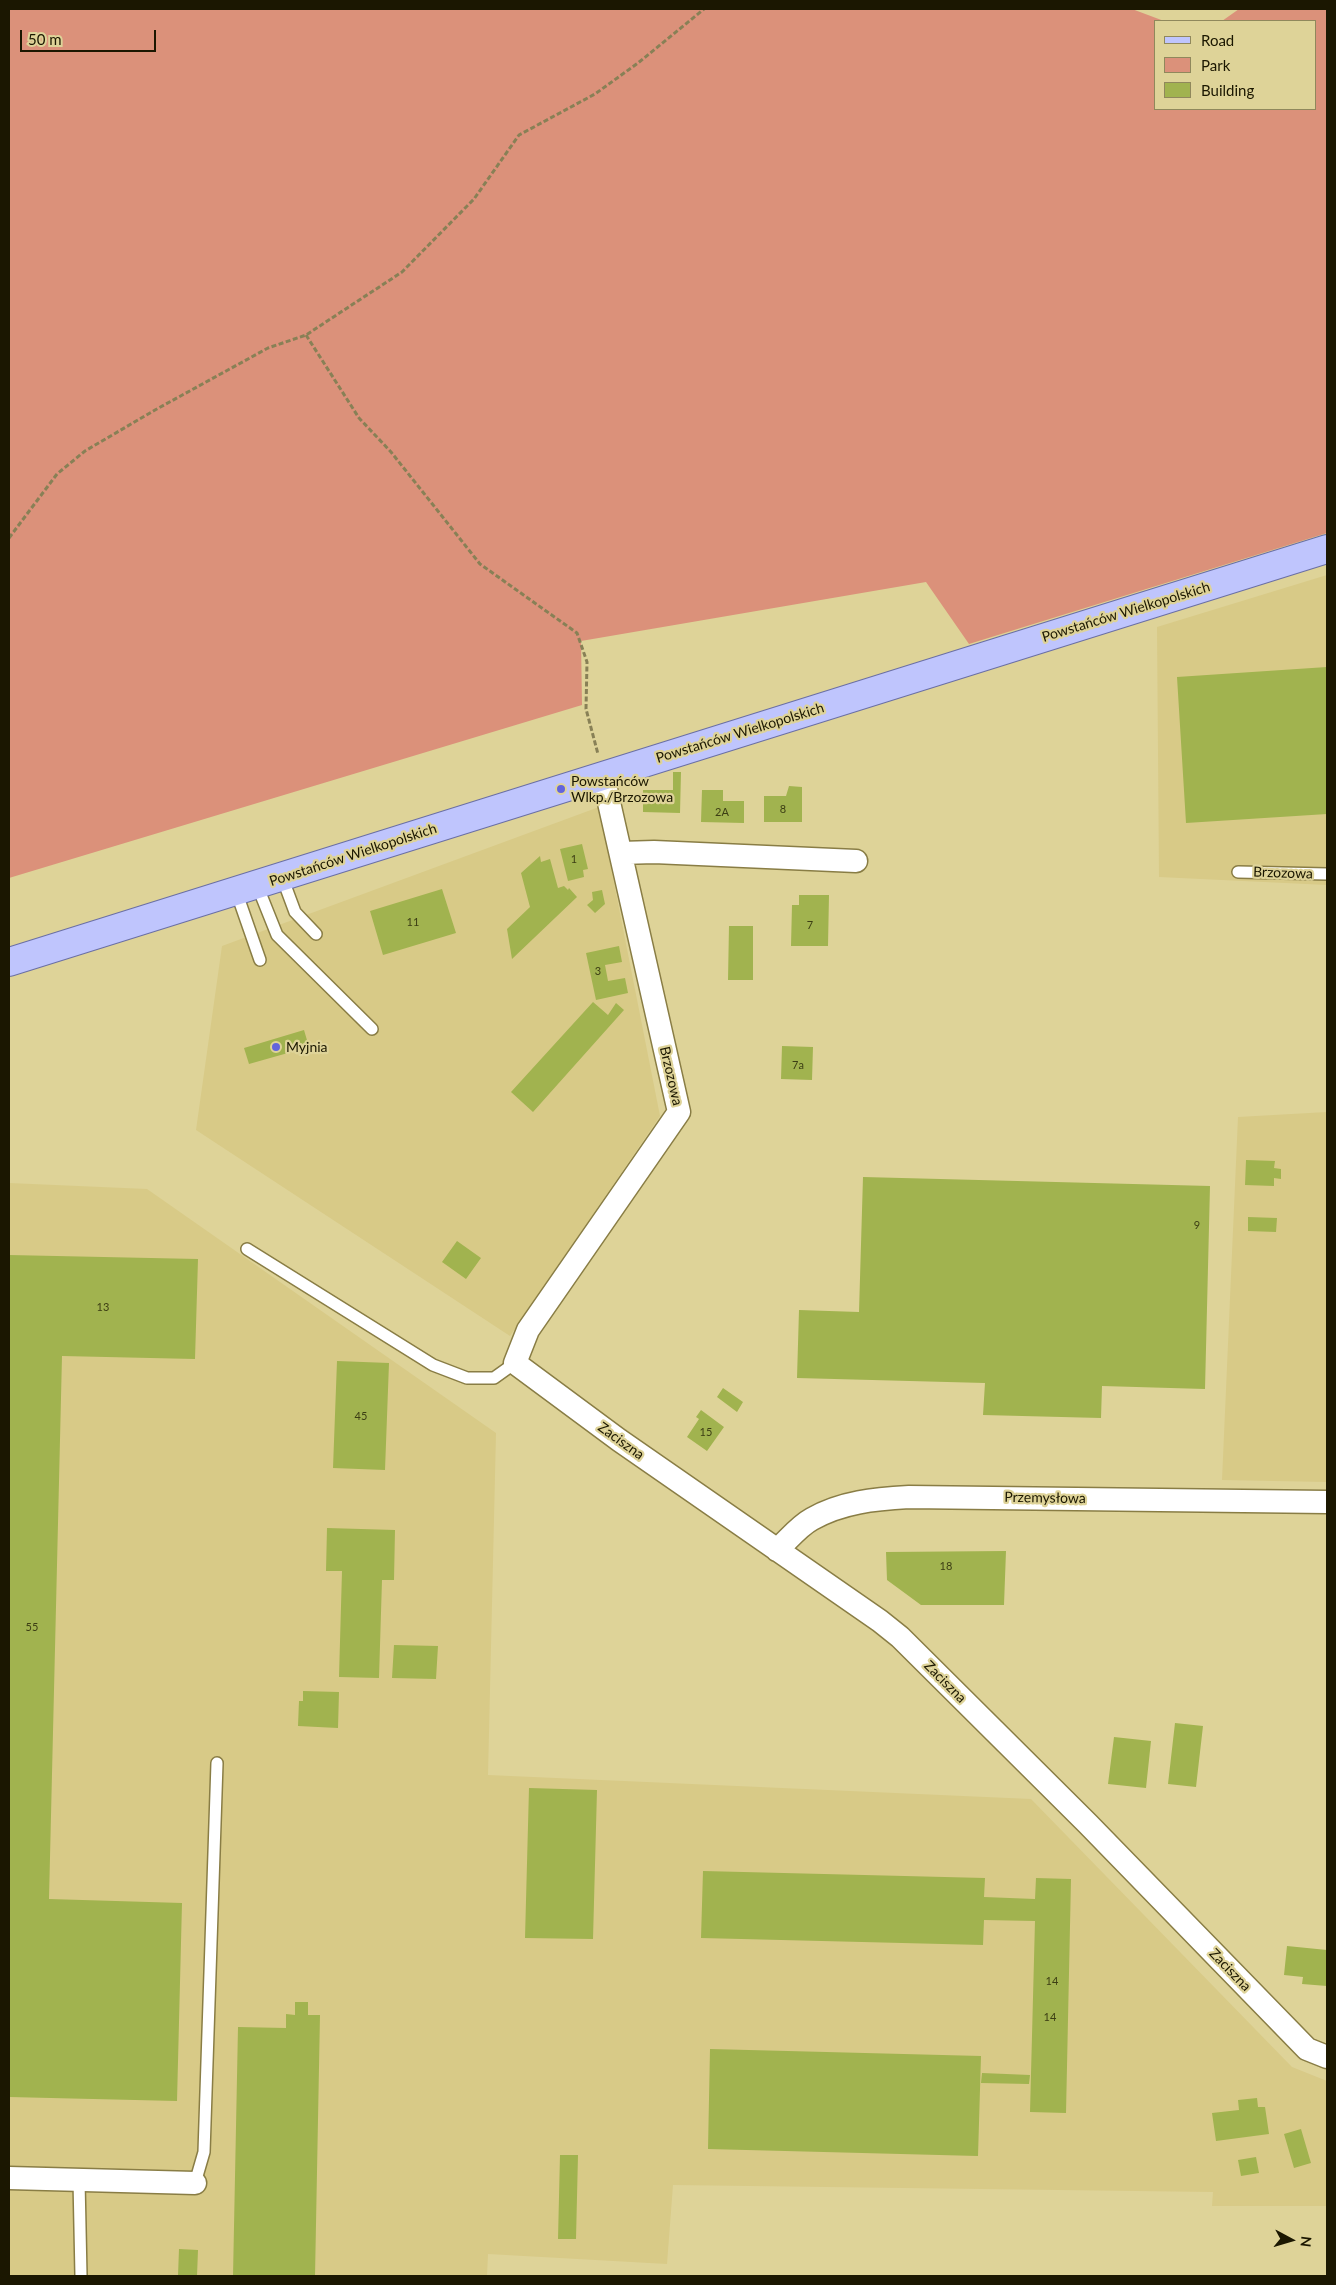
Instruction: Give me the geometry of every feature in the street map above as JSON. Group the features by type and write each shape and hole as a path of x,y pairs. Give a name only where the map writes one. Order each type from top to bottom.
{"main road":[{"name":"Powstańców Wielkopolskich","path":"9,962 1327,549"}],"street":[{"name":"Brzozowa","path":"515,1363 528,1330 679,1112 604,776"},
{"path":"621,853 654,852 856,861"},
{"name":"Zaciszna","path":"515,1363 619,1440 880,1621 900,1637 1088,1824 1307,2049 1327,2057"},
{"name":"Przemysłowa","path":"777,1550 810,1520 838,1507 876,1499 909,1497 1327,1502"},
{"path":"9,2178 195,2183"}],"lane":[{"name":"Brzozowa","path":"1238,872 1327,874"},
{"path":"258,885 295,912 316,934"},
{"path":"258,885 260,960"},
{"path":"258,885 278,935 372,1029"},
{"path":"247,1249 432,1365 467,1378 494,1378 515,1363"},
{"path":"195,2183 204,2152 217,1763"},
{"path":"79,2180 80,2276"}],"path":[{"path":"9,538 57,474 84,452 155,410 268,348 306,335 402,272 474,199 519,135 595,94 638,63 704,9"},
{"path":"306,335 359,418 391,452 480,564 577,633 587,662 586,709 604,776"}],"shaded area":[{"path":"1327,575 1327,885 1159,877 1157,627"},
{"path":"599,807 660,1116 510,1336 196,1130 222,946"},
{"path":"1327,1112 1327,1482 1222,1480 1238,1117"},
{"path":"9,1183 147,1189 496,1433 488,1775 1031,1799 1292,2067 1327,2081 1327,2206 1212,2206 1213,2192 673,2185 667,2264 488,2254 487,2276 9,2276"}],"green space":[{"path":"9,9 1132,9 1161,20 1154,20 1154,110 1316,110 1316,20 1223,20 1239,9 1327,9 1327,533 969,644 926,582 581,641 582,705 9,878"}],"building":[{"path":"1327,667 1327,814 1186,823 1177,677"},
{"path":"673,772 681,772 680,813 643,812 643,790 673,790"},
{"path":"789,786 802,787 802,822 764,822 764,796 786,796"},
{"path":"702,790 723,790 723,801 744,801 744,823 701,822"},
{"path":"582,844 588,869 583,870 584,877 568,881 560,849"},
{"path":"540,856 541,862 550,859 558,888 564,886 568,890 569,888 577,897 512,959 507,929 530,907 521,873"},
{"path":"442,889 456,933 383,955 370,911"},
{"path":"602,890 605,904 595,913 587,905 593,900 592,892"},
{"path":"799,895 829,895 828,946 791,946 792,905 799,905"},
{"path":"729,926 753,926 753,980 728,980"},
{"path":"619,946 622,962 605,965 608,981 625,978 628,993 596,1000 586,953"},
{"path":"593,1002 608,1015 616,1003 624,1010 533,1112 511,1092"},
{"name":"Myjnia","path":"304,1030 309,1047 249,1064 244,1048"},
{"path":"782,1046 813,1047 812,1080 781,1079"},
{"path":"1246,1160 1275,1161 1274,1168 1281,1169 1281,1179 1274,1178 1274,1186 1245,1185"},
{"path":"863,1177 1210,1186 1205,1389 1102,1386 1101,1418 983,1415 985,1383 797,1378 799,1310 859,1312"},
{"path":"1248,1217 1277,1218 1276,1232 1248,1231"},
{"path":"457,1241 481,1258 466,1279 442,1262"},
{"path":"9,1255 198,1259 195,1359 62,1356 49,1899 182,1903 177,2101 9,2097"},
{"path":"337,1361 389,1363 385,1470 333,1468"},
{"path":"723,1388 743,1402 737,1412 717,1397"},
{"path":"701,1410 724,1427 707,1451 687,1437 699,1419 696,1417"},
{"path":"327,1528 395,1530 394,1580 382,1580 379,1678 339,1677 342,1571 326,1571"},
{"path":"1006,1551 1004,1605 921,1605 887,1580 886,1552"},
{"path":"394,1645 438,1646 436,1679 392,1678"},
{"path":"303,1691 339,1692 338,1728 298,1726 299,1701 303,1701"},
{"path":"1175,1723 1203,1726 1196,1787 1168,1784"},
{"path":"1114,1737 1151,1741 1146,1788 1108,1784"},
{"path":"529,1788 597,1790 593,1939 525,1938"},
{"path":"703,1871 985,1878 984,1897 1035,1899 1036,1878 1071,1879 1066,2113 1030,2112 1035,1921 984,1920 983,1945 701,1938"},
{"path":"1287,1946 1327,1950 1327,1986 1302,1984 1303,1977 1284,1975"},
{"path":"295,2002 308,2002 308,2015 320,2015 315,2276 233,2276 238,2027 286,2028 286,2014 295,2015"},
{"path":"710,2049 981,2056 978,2156 708,2149"},
{"path":"982,2073 1030,2075 1029,2084 981,2083"},
{"path":"1257,2098 1258,2107 1265,2107 1269,2134 1216,2141 1212,2113 1239,2110 1238,2100"},
{"path":"1301,2129 1311,2163 1294,2168 1284,2134"},
{"path":"560,2155 578,2155 576,2239 558,2239"},
{"path":"1256,2157 1259,2173 1241,2176 1238,2160"},
{"path":"179,2249 198,2250 197,2276 178,2276"}],"place":[{"name":"Powstańców Wlkp./Brzozowa","path":"561,789"},
{"name":"Myjnia","path":"276,1047"}]}
